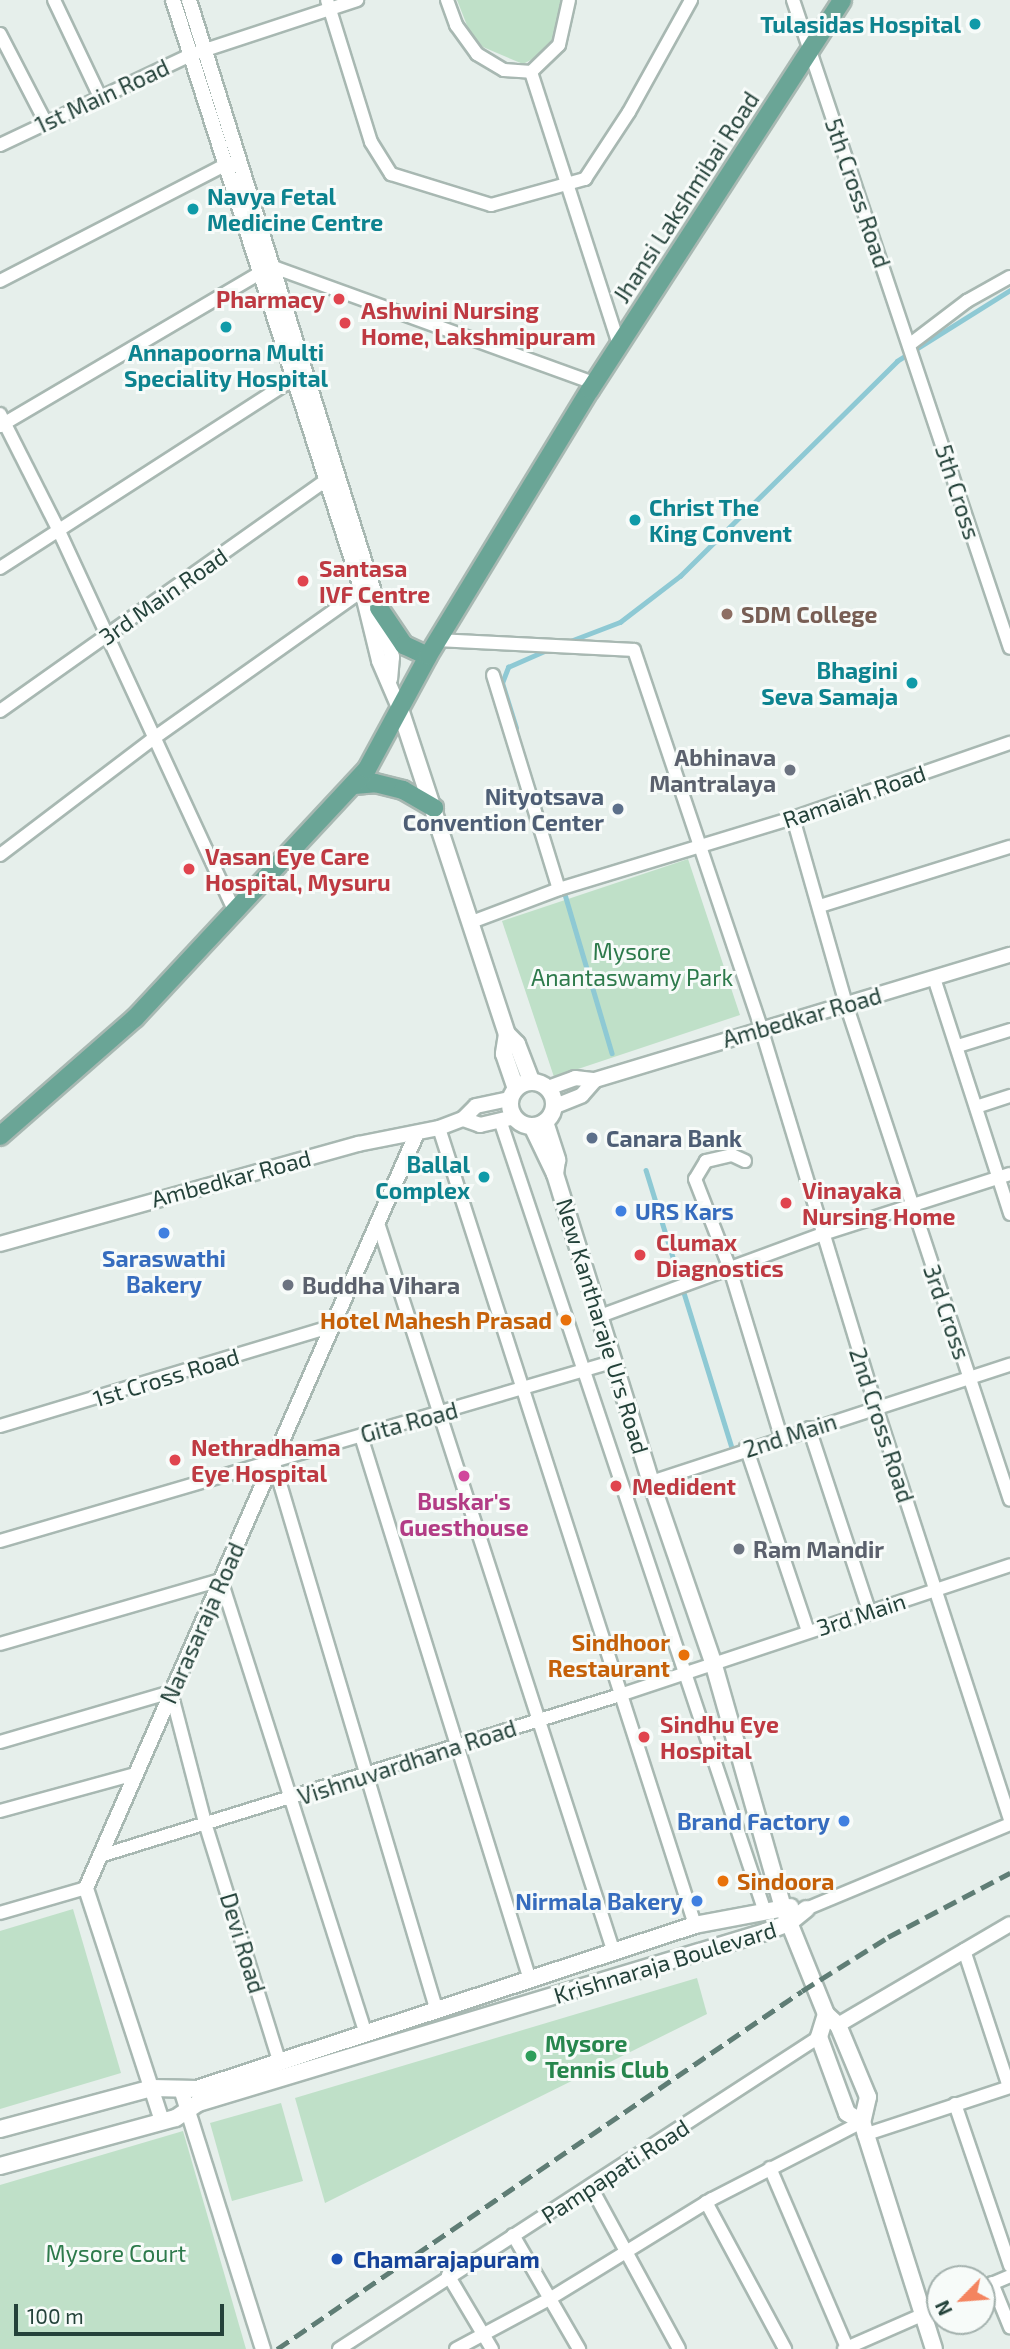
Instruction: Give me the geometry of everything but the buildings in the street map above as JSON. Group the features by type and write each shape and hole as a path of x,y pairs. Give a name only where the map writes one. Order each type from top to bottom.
{"main road":[{"name":"Jhansi Lakshmibai Road","path":"0,1136 135,1018 233,908 354,785 401,712 428,656 594,383 842,0"},
{"path":"379,608 404,645 428,656"},
{"path":"401,712 507,1034 517,1044 531,1082"},
{"path":"354,785 375,783 403,790 434,808"},
{"path":"507,1034 504,1054 513,1093 507,1119 538,1124 554,1107 548,1088 531,1082"},
{"path":"513,1093 531,1082"},
{"name":"New Kantharaje Urs Road","path":"538,1124 557,1160 555,1174 651,1482 713,1662 782,1905 868,2097 863,2129"},
{"name":"Krishnaraja Boulevard","path":"0,2129 152,2088 197,2089 436,2008 695,1925 782,1905 806,1909"},
{"name":"Krishnaraja Boulevard","path":"0,2166 162,2121 189,2109 789,1923 806,1909"},
{"path":"832,2020 819,2037 847,2113 863,2129 934,2349"}],"street":[{"path":"54,0 100,97"},
{"path":"173,0 362,591 379,660 390,679 401,712"},
{"path":"189,0 276,268 379,608 392,657 390,679"},
{"name":"1st Main Road","path":"0,145 190,55 206,52 329,4 357,0"},
{"path":"447,0 456,25 477,54 504,70 531,72 559,45 569,0"},
{"path":"329,4 372,142 391,174 491,205 568,187 585,179 629,113 691,0"},
{"name":"5th Cross Road","path":"793,0 908,340"},
{"path":"0,34 46,123"},
{"path":"531,72 619,345"},
{"path":"0,281 225,165"},
{"path":"233,908 58,529 1,421 260,272 276,268 594,383"},
{"path":"908,340 967,301 1010,277"},
{"name":"5th Cross","path":"908,340 1010,648"},
{"path":"0,568 293,379"},
{"name":"3rd Main Road","path":"0,711 326,480"},
{"path":"0,855 155,738 362,591"},
{"name":"2nd Cross Road","path":"438,640 634,650 761,1028 876,1407 1010,1822"},
{"path":"493,675 553,892"},
{"name":"Ramaiah Road","path":"469,923 582,882 793,818 1010,743"},
{"name":"3rd Cross","path":"793,818 820,905 846,1004 1010,1500"},
{"path":"820,905 1010,847"},
{"name":"Ambedkar Road","path":"548,1088 575,1078 595,1080 1010,955"},
{"path":"934,978 976,1107 1004,1176 1010,1214"},
{"path":"958,1046 1010,1030"},
{"name":"Ambedkar Road","path":"554,1107 582,1095 595,1080"},
{"name":"Ambedkar Road","path":"0,1244 293,1162 439,1128 463,1118 476,1107 513,1093"},
{"path":"976,1107 1010,1097"},
{"name":"Ambedkar Road","path":"463,1118 480,1125 507,1119"},
{"path":"507,1119 585,1370 764,1909"},
{"path":"439,1128 695,1925"},
{"name":"Narasaraja Road","path":"86,1888 417,1132"},
{"path":"745,1161 732,1155 706,1161 695,1179 730,1269 781,1437"},
{"path":"600,1316 823,1234 1004,1176"},
{"path":"378,1223 442,1413 614,1953"},
{"name":"1st Cross Road","path":"0,1426 331,1327"},
{"name":"Gita Road","path":"0,1541 273,1460 522,1391 615,1360"},
{"name":"2nd Main","path":"651,1482 746,1447 1010,1365"},
{"path":"809,1428 870,1613"},
{"path":"361,1436 460,1746 530,1980"},
{"path":"746,1447 808,1631"},
{"path":"273,1460 364,1776 436,2008"},
{"name":"3rd Main","path":"713,1662 870,1613 934,1588 1010,1565"},
{"path":"0,1644 220,1580 365,2032"},
{"name":"Vishnuvardhana Road","path":"100,1856 206,1826 460,1746 713,1662"},
{"path":"0,1742 171,1692"},
{"name":"Devi Road","path":"171,1692 206,1826 279,2060"},
{"path":"0,1811 135,1774"},
{"path":"806,1909 1010,1822"},
{"path":"0,1913 86,1888 162,2121"},
{"path":"832,2020 1010,1924"},
{"path":"456,2349 551,2298 706,2202 770,2168 863,2129 1009,2087 964,1950"},
{"name":"Pampapati Road","path":"339,2349 448,2275 591,2187 819,2037"},
{"path":"181,2089 263,2349"},
{"path":"955,2104 1010,2266"},
{"path":"770,2168 846,2348 926,2314"},
{"path":"591,2187 679,2349"},
{"path":"706,2202 785,2349"},
{"path":"513,2235 579,2349"},
{"path":"448,2275 492,2349"},
{"path":"996,2302 1010,2327"}],"green space":[{"path":"457,0 561,0 550,50 523,64 483,47 470,33"},
{"name":"Mysore Anantaswamy Park","path":"688,859 740,1015 554,1077 502,921"},
{"path":"73,1909 121,2073 0,2109 0,1931"},
{"name":"Mysore Tennis Club","path":"697,1978 707,2014 325,2203 295,2098"},
{"path":"281,2103 303,2181 232,2201 210,2123"},
{"name":"Mysore Court","path":"183,2131 246,2349 0,2349 0,2185"}],"waterway":[{"path":"565,643 620,622 680,576 897,361 1010,290"},
{"path":"516,728 502,683 508,667 547,650"},
{"path":"564,891 612,1053"},
{"path":"646,1170 732,1447"}],"railway":[{"path":"277,2349 802,1991 888,1937 1010,1873"}],"place":[{"name":"Tulasidas Hospital","path":"975,24"},
{"name":"Navya Fetal Medicine Centre","path":"193,209"},
{"name":"Pharmacy","path":"339,299"},
{"name":"Ashwini Nursing Home, Lakshmipuram","path":"345,323"},
{"name":"Annapoorna Multi Speciality Hospital","path":"226,327"},
{"name":"Christ The King Convent","path":"635,520"},
{"name":"Santasa IVF Centre","path":"303,581"},
{"name":"SDM College","path":"727,614"},
{"name":"Bhagini Seva Samaja","path":"912,683"},
{"name":"Abhinava Mantralaya","path":"790,770"},
{"name":"Nityotsava Convention Center","path":"618,809"},
{"name":"Vasan Eye Care Hospital, Mysuru","path":"189,869"},
{"name":"Canara Bank","path":"592,1138"},
{"name":"Ballal Complex","path":"484,1177"},
{"name":"Vinayaka Nursing Home","path":"786,1203"},
{"name":"URS Kars","path":"621,1211"},
{"name":"Saraswathi Bakery","path":"164,1233"},
{"name":"Clumax Diagnostics","path":"640,1255"},
{"name":"Buddha Vihara","path":"288,1285"},
{"name":"Hotel Mahesh Prasad","path":"566,1320"},
{"name":"Nethradhama Eye Hospital","path":"175,1460"},
{"name":"Buskar's Guesthouse","path":"464,1476"},
{"name":"Medident","path":"616,1486"},
{"name":"Ram Mandir","path":"739,1549"},
{"name":"Sindhoor Restaurant","path":"684,1655"},
{"name":"Sindhu Eye Hospital","path":"644,1737"},
{"name":"Brand Factory","path":"844,1821"},
{"name":"Sindoora","path":"723,1881"},
{"name":"Nirmala Bakery","path":"697,1901"},
{"name":"Mysore Tennis Club","path":"531,2056"},
{"name":"Chamarajapuram","path":"337,2259"}]}
